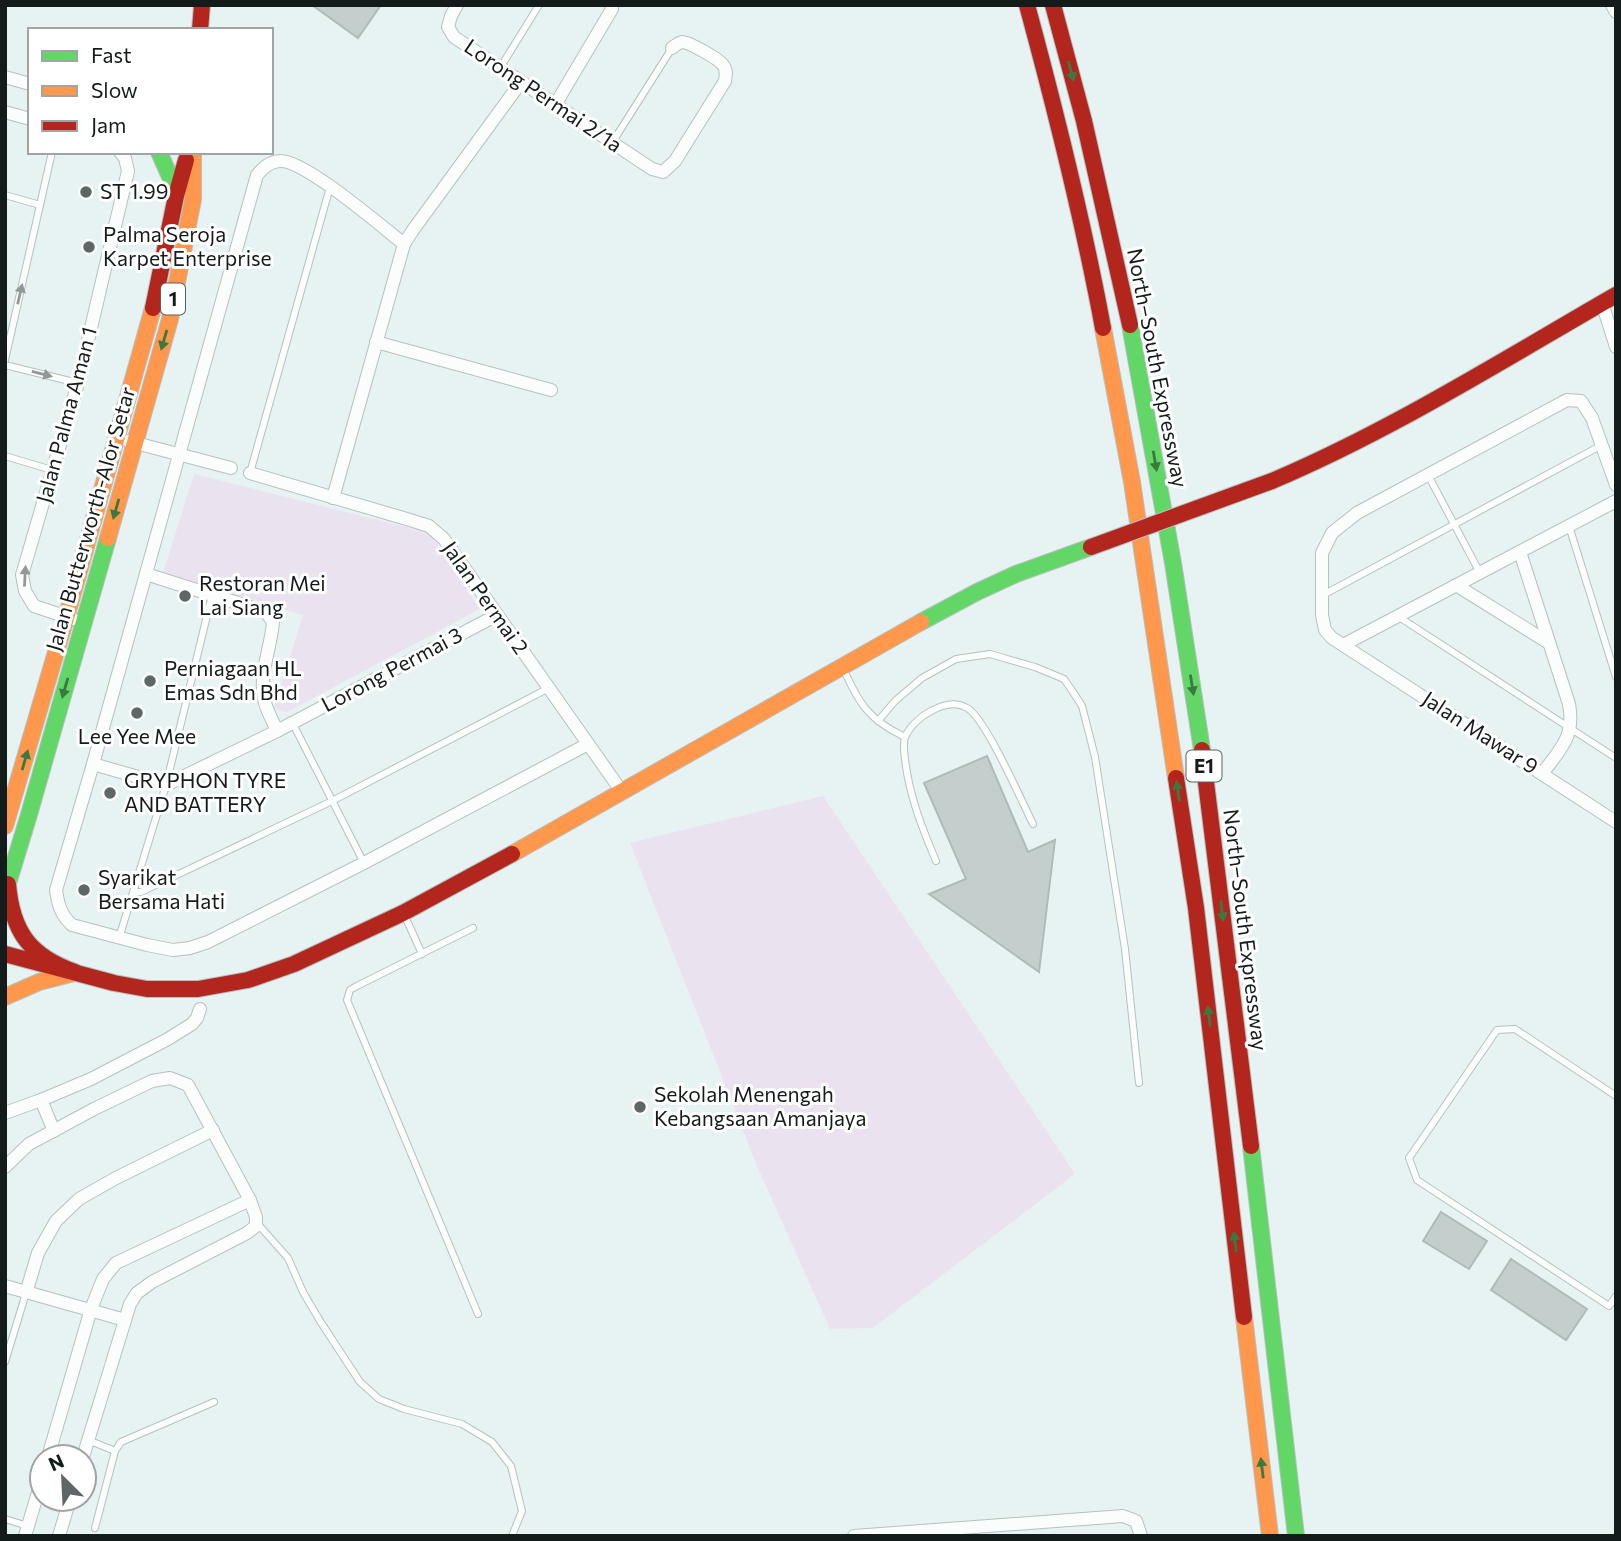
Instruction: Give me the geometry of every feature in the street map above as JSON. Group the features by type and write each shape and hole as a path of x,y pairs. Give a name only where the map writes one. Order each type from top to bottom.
{"main road":[{"path":"200,28 202,5"},
{"name":"E1","path":"1027,5 1057,117 1092,272 1132,482 1196,908 1270,1536"},
{"name":"North–South Expressway","path":"1053,5 1084,121 1130,323 1173,563 1201,740 1296,1536"},
{"path":"160,154 176,196"},
{"name":"Jalan Butterworth-Alor Setar","path":"5,826 152,314 176,196 190,154"},
{"name":"Jalan Butterworth-Alor Setar","path":"7,888 170,319 193,199 191,154"},
{"path":"5,954 147,989 198,989 248,980 294,964 403,913 487,869 977,592 1016,574 1272,481 1322,460 1396,422 1609,299"},
{"path":"7,888 15,923 29,946 50,963 75,972"},
{"path":"5,998 39,982 75,972"}],"street":[{"name":"Lorong Permai 2/1a","path":"457,5 448,27 454,37 652,169 663,172 675,161 725,81 726,74 720,61 687,43 677,44 672,48"},
{"path":"1612,5 1616,12"},
{"path":"555,105 612,9"},
{"path":"5,77 28,83"},
{"path":"333,498 404,244 521,82"},
{"path":"5,112 28,118"},
{"name":"Jalan Palma Aman 1","path":"84,622 34,607 25,591 22,575 78,383 128,171 122,154"},
{"path":"404,244 316,176 297,165 281,160 266,165 257,176 56,890 58,905 64,918 72,925 173,950 190,948 208,942 364,863 588,744"},
{"path":"1609,299 1616,347"},
{"path":"376,342 551,390"},
{"name":"Jalan Mawar 9","path":"1602,445 1592,418 1581,401 1567,400 1357,513 1332,533 1322,553 1321,596 1325,630 1332,638 1616,822"},
{"path":"117,438 231,468"},
{"path":"1602,445 1616,485"},
{"name":"Jalan Permai 2","path":"250,473 429,526 444,539 622,792"},
{"path":"1343,645 1616,501"},
{"path":"1520,551 1571,717 1567,739 1542,774"},
{"path":"146,574 266,612 273,622 262,677 264,702 277,731"},
{"path":"1456,585 1549,643"},
{"name":"Lorong Permai 3","path":"166,785 277,731 497,615"},
{"path":"93,764 166,785"},
{"path":"5,1113 91,1079 168,1040 192,1024 200,1009"},
{"path":"5,1167 29,1144 152,1080 170,1078 188,1085 250,1200 256,1217 256,1224 247,1233 152,1282 137,1293 130,1304 87,1443"},
{"path":"41,1100 54,1131"},
{"path":"26,1293 38,1253 56,1221 79,1199 213,1130"},
{"path":"52,1443 91,1309 103,1279 116,1263 250,1200"},
{"path":"5,1286 125,1320"},
{"path":"27,1531 32,1513"},
{"path":"58,1536 65,1513"},
{"path":"854,1536 940,1532 1123,1516 1136,1521 1141,1536"}],"lane":[{"path":"500,68 539,5"},
{"path":"612,143 672,48"},
{"path":"52,154 5,363 78,383"},
{"path":"250,473 330,187"},
{"path":"5,195 40,205"},
{"path":"1321,596 1602,445"},
{"path":"5,456 54,471"},
{"path":"1428,475 1479,573"},
{"path":"1569,526 1616,677"},
{"path":"119,938 166,785 212,595"},
{"path":"1398,616 1616,758"},
{"path":"878,721 895,701 922,678 956,659 990,654 1064,679 1082,706 1095,757 1125,949 1139,1083"},
{"path":"842,666 865,709 887,728 905,737"},
{"path":"134,892 141,892 332,801 549,688"},
{"path":"936,861 917,816 907,777 904,750 905,737 920,717 936,709 953,704 969,708 996,749 1033,824"},
{"path":"292,722 364,863"},
{"path":"403,913 422,954"},
{"path":"473,928 350,990 347,1000 478,1314"},
{"path":"1616,1096 1515,1029 1497,1030 1409,1158 1417,1180 1609,1306 1616,1296"},
{"path":"256,1224 288,1258 303,1292 360,1382 379,1399 404,1409 463,1424 492,1442 511,1465 522,1511 512,1536"},
{"path":"5,1362 26,1293"},
{"path":"95,1528 115,1451 121,1443 214,1402"},
{"path":"88,1440 115,1451"},
{"path":"5,1519 27,1531"}],"shaded area":[{"path":"194,474 430,533 480,609 287,712 274,708 303,615 163,573"},
{"path":"823,796 1075,1174 873,1328 830,1329 757,1166 630,843"}],"building":[{"path":"312,5 381,5 358,38"},
{"path":"987,756 1028,852 1055,840 1039,972 929,894 966,879 924,783"},
{"path":"1441,1212 1487,1241 1469,1269 1423,1241"},
{"path":"1511,1259 1587,1309 1566,1340 1491,1290"}],"traffic: fast":[{"path":"160,154 175,195"},
{"path":"1130,325 1173,563 1202,750"},
{"path":"5,893 108,538"},
{"path":"921,622 1016,574 1091,547"},
{"path":"1251,1146 1296,1536"}],"traffic: slow":[{"path":"108,538 170,319 193,199 193,154"},
{"path":"5,826 153,308"},
{"path":"1103,328 1132,482 1176,778"},
{"path":"512,854 921,622"},
{"path":"5,997 39,982 74,973"},
{"path":"1244,1317 1270,1536"}],"traffic: jam":[{"path":"200,28 202,5"},
{"path":"1027,5 1068,166 1103,328"},
{"path":"1053,5 1084,121 1130,325"},
{"path":"153,308 186,160"},
{"path":"1272,481 1404,417 1616,295"},
{"path":"1091,547 1272,481"},
{"path":"1202,750 1251,1146"},
{"path":"1176,778 1196,908 1244,1317"},
{"path":"5,954 147,989 198,989 248,980 294,964 403,913 512,854"},
{"path":"8,884 14,916 26,940 46,958 75,972"}],"place":[{"name":"ST 1.99","path":"86,192"},
{"name":"Palma Seroja Karpet Enterprise","path":"89,247"},
{"name":"Restoran Mei Lai Siang","path":"185,596"},
{"name":"Perniagaan HL Emas Sdn Bhd","path":"150,681"},
{"name":"Lee Yee Mee","path":"137,713"},
{"name":"GRYPHON TYRE AND BATTERY","path":"110,793"},
{"name":"Syarikat Bersama Hati","path":"84,890"},
{"name":"Sekolah Menengah Kebangsaan Amanjaya","path":"640,1107"}]}
